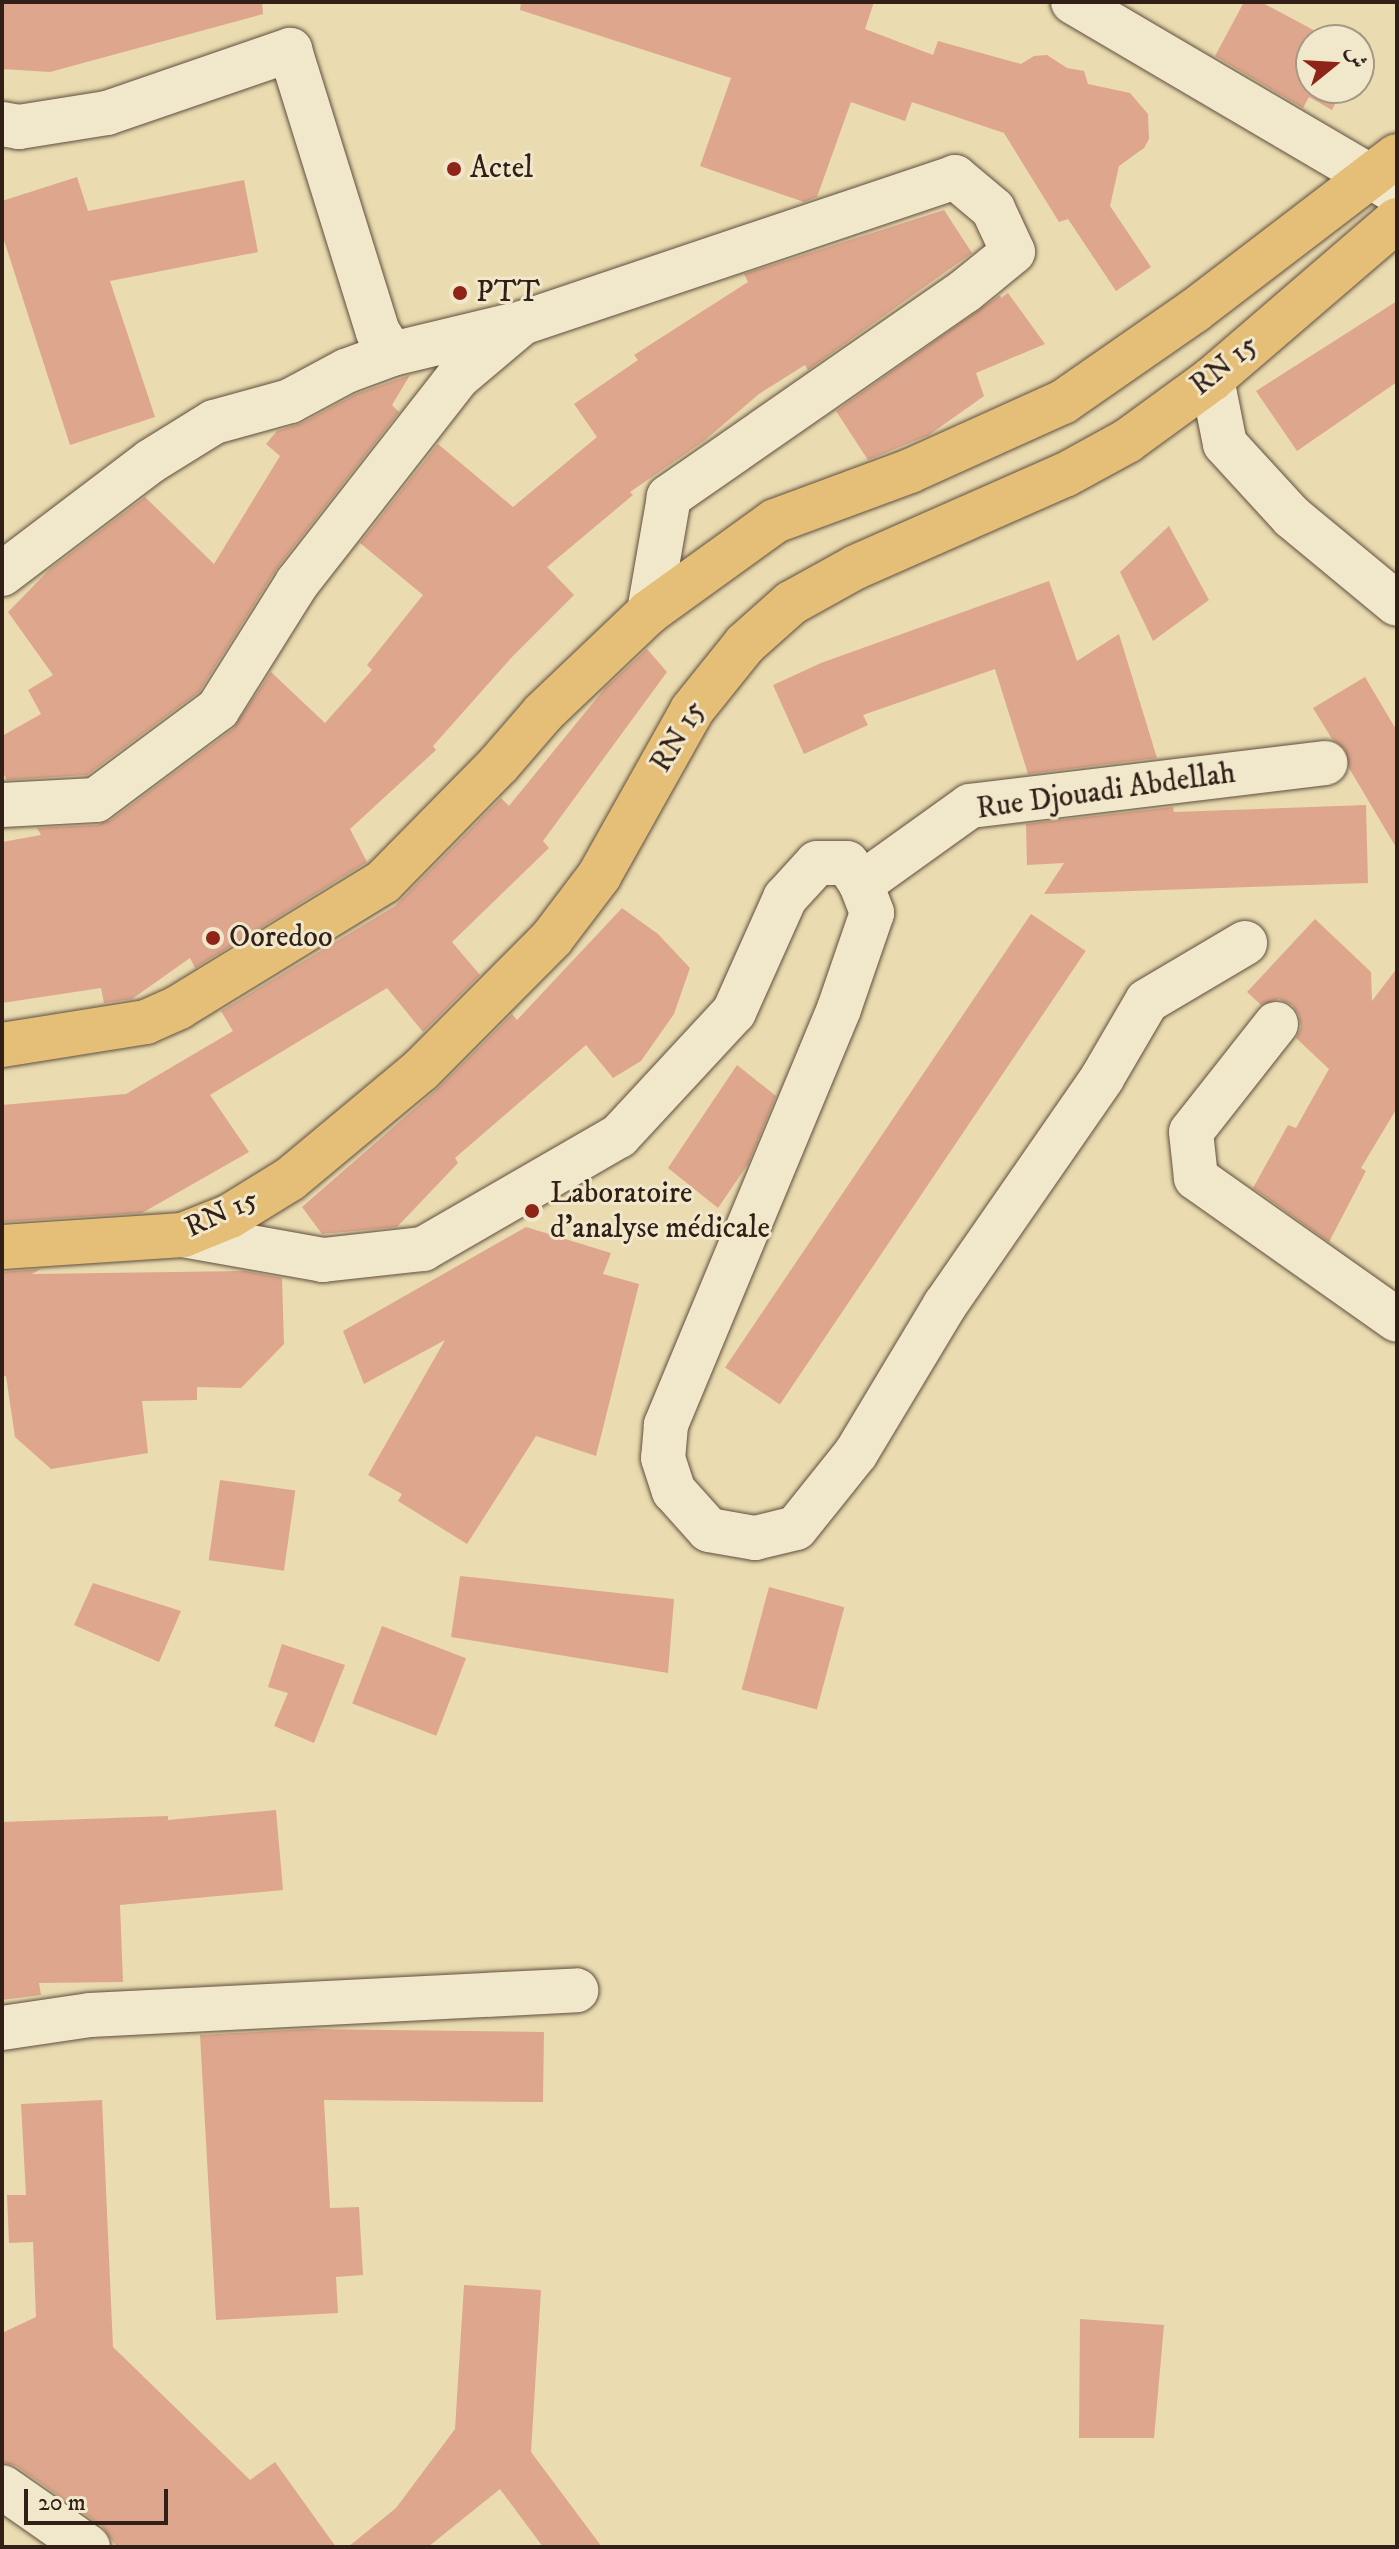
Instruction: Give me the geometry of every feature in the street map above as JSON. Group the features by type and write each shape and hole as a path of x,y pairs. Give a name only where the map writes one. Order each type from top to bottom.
{"main road":[{"name":"RN 15","path":"2,1045 146,1022 179,1007 383,882 499,764 543,713 649,612 775,521 910,471 1063,402 1388,175"},
{"name":"RN 15","path":"2,1247 183,1235 230,1216 290,1179 421,1070 552,938 599,876 692,710 745,644 791,603 856,567 1065,475 1127,441 1212,379 1397,220"}],"street":[{"path":"1073,2 1388,175"},
{"path":"2,124 19,127 107,113 290,50 378,332 392,354"},
{"path":"2,574 151,461 214,422 290,401 346,371 392,354 522,323 955,177 993,209 1013,252 965,291 669,497 649,612"},
{"path":"2,805 96,800 218,709 297,583 458,377 522,323"},
{"path":"1212,379 1225,444 1292,517 1397,604"},
{"name":"Rue Djouadi Abdellah","path":"861,884 970,806 1325,763"},
{"path":"183,1235 323,1260 423,1249 619,1136 734,1012 785,898 817,863 847,863 861,884 872,913 839,1009 666,1425 663,1458 674,1491 709,1530 755,1538 796,1528 856,1453 945,1305 1102,1078 1147,1001 1245,943"},
{"path":"1276,1024 1191,1132 1196,1178 1397,1320"},
{"path":"2,2028 90,2015 576,1990"},
{"path":"2,2487 88,2547"}],"building":[{"path":"2,2 262,2 263,14 50,72 2,69"},
{"path":"521,2 874,2 865,29 933,55 938,41 1021,64 1034,56 1047,55 1067,68 1084,71 1088,84 1130,93 1148,114 1149,139 1144,148 1119,166 1110,206 1151,267 1116,291 1068,219 1059,222 1004,133 912,102 905,121 851,102 817,197 804,202 700,166 731,78 520,10"},
{"path":"1244,2 1261,2 1302,24 1295,24 1295,103 1215,56"},
{"path":"1321,104 1335,104 1332,110"},
{"path":"77,177 88,211 244,180 258,252 110,281 155,417 70,445 2,234 2,201"},
{"path":"944,210 972,253 808,370 805,365 759,394 704,441 630,492 633,495 547,567 574,595 512,657 433,746 436,750 350,829 367,862 195,968 190,958 132,999 104,1003 101,988 2,1003 2,842 41,835 37,828 97,825 111,820 233,729 271,672 325,723 372,670 367,665 423,595 360,543 438,444 513,507 597,437 574,404 638,360 634,355 748,282 744,274"},
{"path":"1008,293 1045,344 976,373 984,396 929,435 868,460 836,411 1000,295 1001,298"},
{"path":"1397,301 1397,382 1297,451 1256,391"},
{"path":"410,375 392,405 399,412 277,568 199,692 87,775 7,780 2,771 2,736 41,714 28,690 53,675 8,612 50,569 145,497 214,564 280,456 266,444 277,431 302,423 356,394"},
{"path":"1169,526 1209,600 1153,641 1120,572"},
{"path":"1049,581 1077,661 1119,634 1157,758 1028,774 995,669 863,715 868,725 804,754 773,685 821,663"},
{"path":"647,649 667,672 543,841 549,848 452,942 480,975 423,1032 387,988 210,1095 249,1152 142,1213 2,1222 2,1105 126,1094 233,1031 221,1011 395,906 501,798 509,806 605,688"},
{"path":"1365,677 1397,731 1397,849 1349,768 1345,749 1332,739 1313,708"},
{"path":"1366,805 1368,883 1044,894 1064,863 1027,865 1026,824 1173,807 1174,812"},
{"path":"622,908 658,934 690,968 674,1014 641,1061 613,1078 586,1045 455,1158 458,1163 397,1227 322,1234 302,1207 437,1089 512,1014 517,1020"},
{"path":"1031,914 1086,951 780,1404 725,1367"},
{"path":"1315,919 1371,972 1372,1001 1397,968 1397,1108 1361,1168 1366,1171 1329,1242 1253,1188 1288,1125 1296,1128 1329,1069 1296,1038 1301,1027 1299,1015 1292,1005 1279,999 1261,1005 1247,992"},
{"path":"737,1065 776,1096 748,1164 718,1208 668,1168"},
{"path":"526,1227 611,1253 603,1274 639,1284 596,1456 536,1436 467,1544 398,1501 402,1494 368,1475 445,1340 364,1384 343,1331"},
{"path":"41,1269 32,1274 245,1271 282,1278 284,1344 241,1388 197,1387 197,1400 142,1401 148,1453 51,1469 15,1437 6,1376 2,1377 2,1272"},
{"path":"220,1480 295,1491 284,1571 209,1560"},
{"path":"460,1576 674,1599 668,1673 451,1637"},
{"path":"93,1583 181,1611 159,1662 74,1625"},
{"path":"769,1587 844,1607 817,1710 742,1689"},
{"path":"382,1626 466,1658 436,1736 352,1703"},
{"path":"282,1644 345,1665 314,1743 274,1726 288,1693 268,1687"},
{"path":"276,1810 283,1890 120,1905 123,1982 39,1983 41,1995 2,2000 2,1822 168,1816 168,1820"},
{"path":"308,2029 544,2032 543,2102 324,2100 330,2208 359,2207 363,2275 336,2277 338,2313 216,2320 200,2035"},
{"path":"102,2100 113,2347 250,2480 275,2462 336,2547 117,2547 102,2526 16,2466 2,2462 2,2333 36,2317 33,2242 9,2243 7,2195 26,2195 21,2104"},
{"path":"464,2285 541,2290 531,2452 602,2547 543,2547 500,2489 428,2547 348,2547 396,2508 455,2429"},
{"path":"1080,2319 1164,2325 1154,2438 1079,2438"}],"place":[{"name":"Actel","path":"454,169"},
{"name":"PTT","path":"460,293"},
{"name":"Ooredoo","path":"213,938"},
{"name":"Laboratoire d'analyse médicale","path":"532,1211"}]}
